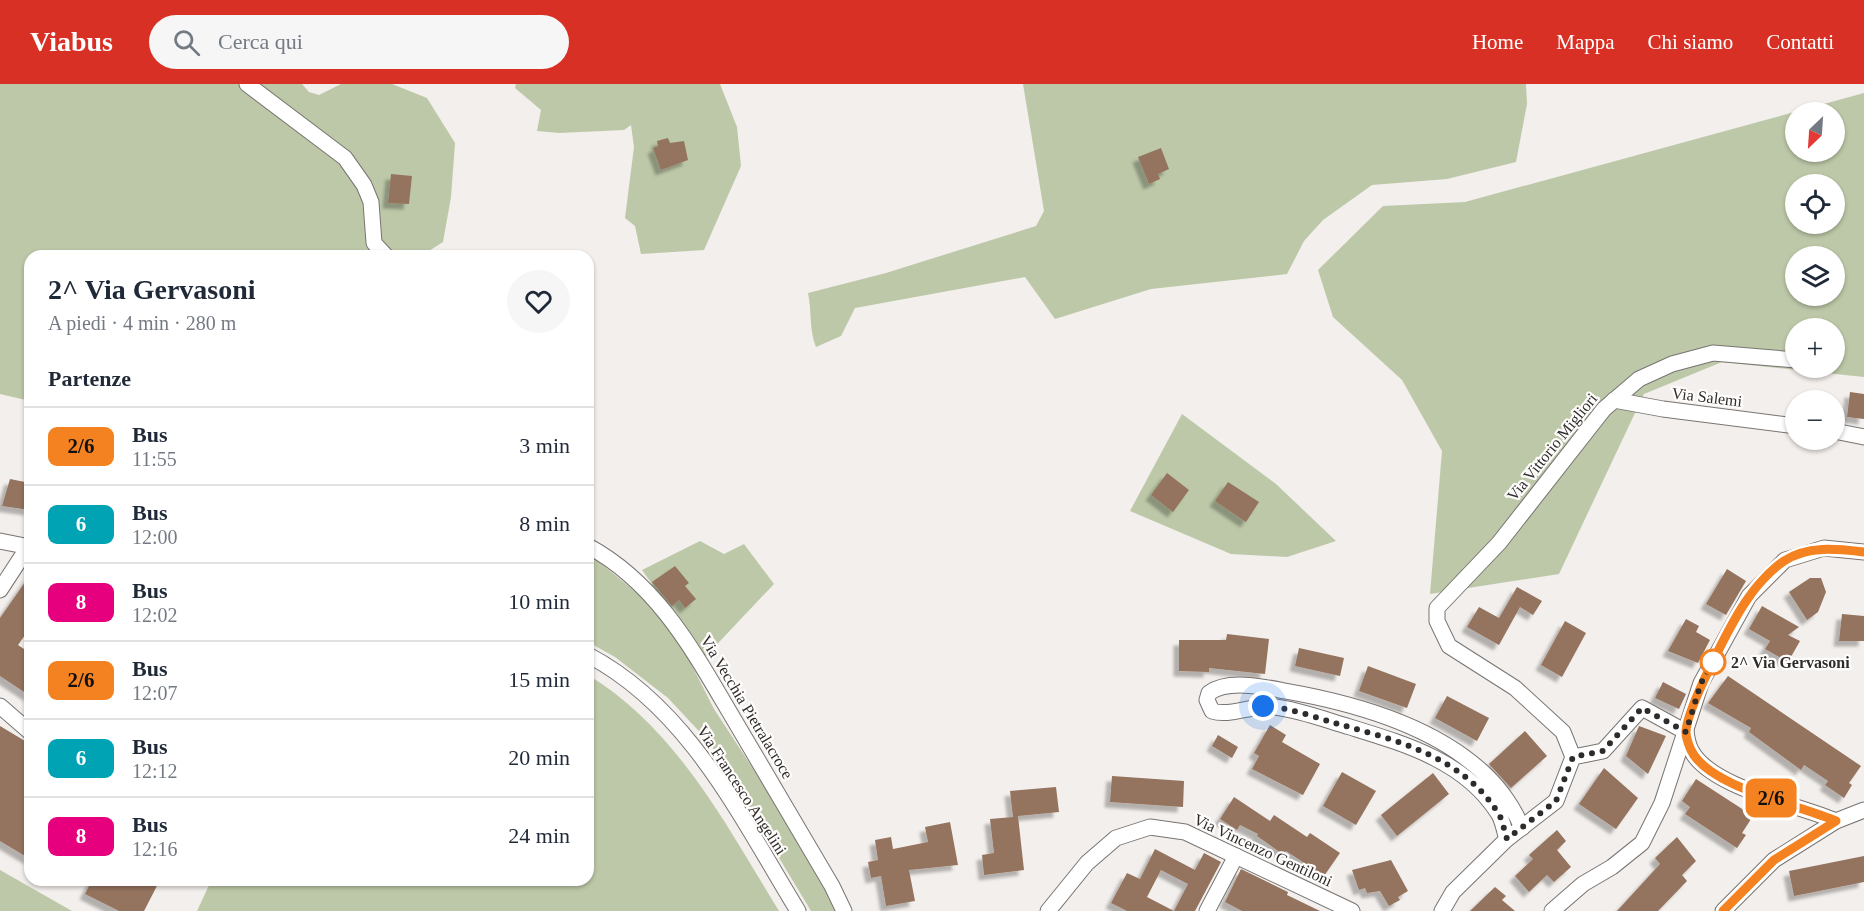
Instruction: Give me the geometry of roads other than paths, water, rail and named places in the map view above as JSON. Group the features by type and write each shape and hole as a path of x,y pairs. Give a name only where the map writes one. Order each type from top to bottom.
{"street":[{"path":"247,84 345,158 367,194 370,202 374,243 380,250"},
{"name":"Via Vittorio Migliori","path":"1573,757 1563,732 1515,688 1449,646 1437,621 1437,608 1499,543 1604,409 1639,379 1672,364 1713,353 1785,359"},
{"name":"Via Salemi","path":"1614,400 1663,409 1785,425"},
{"path":"1845,433 1864,437"},
{"path":"0,541 24,546"},
{"path":"1552,911 1583,884 1612,867 1642,843 1662,803 1701,683 1749,596 1785,560 1824,548 1864,552"},
{"name":"Via Vecchia Pietralacroce","path":"594,550 635,579 687,640 832,886 844,911"},
{"path":"0,590 24,554"},
{"name":"Via Francesco Angelini","path":"594,659 654,702 680,728 707,764 798,911"},
{"path":"1507,839 1499,814 1482,793 1462,775 1436,757 1408,744 1275,707 1250,706 1222,714 1212,711 1207,700 1209,693 1216,688 1237,686 1305,694 1362,709 1419,730 1472,764 1513,807 1522,828"},
{"path":"0,706 24,727"},
{"path":"1442,911 1453,892 1507,839 1556,801 1573,757 1603,751 1642,708 1686,732 1691,752 1710,771 1743,789 1811,810 1836,821"},
{"path":"1723,911 1774,860 1836,821 1864,810"},
{"name":"Via Vincenzo Gentiloni","path":"1048,911 1087,863 1116,838 1150,826 1185,832 1352,911"},
{"path":"1208,911 1236,856"}],"place":[{"name":"2^ Via Gervasoni","path":"1713,662"}]}
